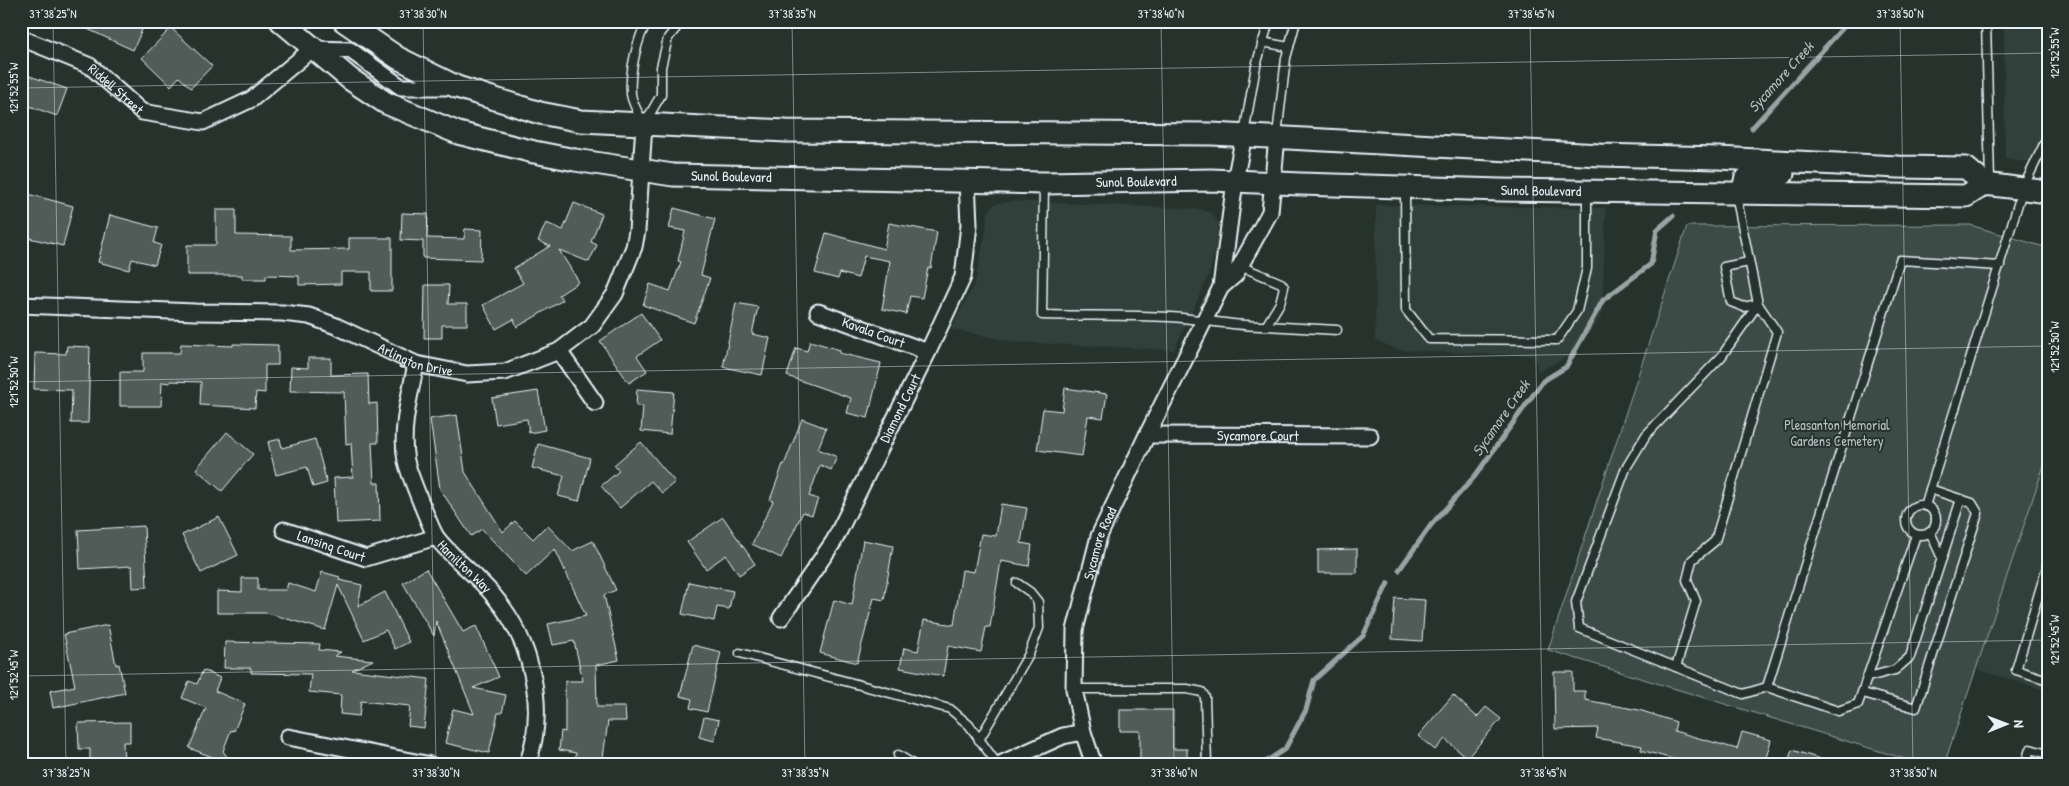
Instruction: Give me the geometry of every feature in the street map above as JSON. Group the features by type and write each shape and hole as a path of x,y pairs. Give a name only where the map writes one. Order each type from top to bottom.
{"main road":[{"name":"Sunol Boulevard","path":"281,21 350,79 386,103 458,133 534,152 673,175 1044,183 1211,180 1405,187 1966,196 1987,184"},
{"path":"344,21 398,58 457,87 540,113 580,121 786,131 1244,135 1600,155 1966,168 1987,184 2048,192"},
{"path":"1738,192 1746,178 1755,174 1833,176 1879,166"}],"street":[{"name":"Riddell Street","path":"21,38 90,66 142,112 203,122 252,99 312,49"},
{"path":"312,49 350,50 401,87 457,87"},
{"name":"Arlington Drive","path":"21,305 195,312 282,312 300,315 336,326 416,364 467,374 505,372 558,351 592,326 615,294 634,247 644,125"},
{"name":"Sycamore Road","path":"1094,765 1083,732 1074,689 1075,630 1099,536 1146,435 1221,287 1235,181 1244,135"},
{"name":"Sycamore Road","path":"1221,287 1235,275 1270,212 1277,137"},
{"name":"Diamond Court","path":"781,618 834,541 963,277 969,225 967,180"},
{"name":"Kavala Court","path":"818,312 928,352"},
{"path":"558,351 595,404"},
{"name":"Hamilton Way","path":"416,364 405,429 406,462 436,537 493,594 514,623 530,665 535,687 536,720 533,749 527,765"},
{"name":"Sycamore Court","path":"1146,435 1370,436"},
{"name":"Lansing Court","path":"284,530 366,558 436,537"},
{"path":"998,765 1063,736 1083,732"},
{"path":"288,737 431,765"}],"lane":[{"path":"644,125 631,95 634,62 643,29 648,21"},
{"path":"644,125 661,95 661,67 668,38 682,21"},
{"path":"1244,135 1262,42 1269,21"},
{"path":"1277,137 1282,86 1296,21"},
{"path":"1293,32 1300,21"},
{"path":"1986,21 1987,184"},
{"path":"1262,42 1289,47"},
{"path":"1925,506 2023,188 2048,136"},
{"path":"1044,183 1042,315 1170,317 1205,320 1239,326 1337,330"},
{"path":"1405,187 1406,310 1429,339 1557,340 1577,311 1586,268 1587,190"},
{"path":"1676,667 1696,601 1687,580 1692,560 1715,541 1777,332 1758,304 1738,192"},
{"path":"1768,687 1900,260 2000,266"},
{"path":"1749,262 1724,267 1731,302 1744,307 1758,304"},
{"path":"1240,266 1281,283 1284,287 1280,302 1266,326"},
{"path":"1758,304 1721,357 1646,435 1626,468 1576,602 1579,628 1743,694 1768,687 1838,711 1858,704 1916,535"},
{"path":"1862,693 1916,708 1978,513 1972,503 1930,489"},
{"path":"1868,677 1895,670 1910,657 1961,499"},
{"path":"1925,506 1934,514 1936,519 1935,525 1930,532 1922,536 1916,535 1907,527 1906,516 1914,507 1925,506"},
{"path":"1930,532 1942,558"},
{"path":"2048,563 2016,670 2048,680"},
{"path":"979,740 1029,654 1039,628 1038,602 1030,592 1017,583"},
{"path":"740,653 950,709 969,725 998,765"},
{"path":"1074,689 1187,689 1202,692 1205,706 1206,765"},
{"path":"2025,765 2030,749 2048,754"},
{"path":"898,755 914,765"}],"shaded area":[{"path":"2004,21 2048,21 2048,165 2005,159"},
{"path":"1012,201 1200,209 1212,213 1218,223 1218,239 1209,275 1174,350 1014,342 951,329 975,283 988,212 994,204"},
{"path":"1376,205 1606,208 1602,315 1575,353 1538,372 1535,356 1398,350 1375,340"},
{"path":"2048,453 2048,691 1976,669"}],"green space":[{"name":"Pleasanton Memorial Gardens Cemetery","path":"1970,225 2048,248 2048,453 1944,765 1925,765 1548,650 1687,226"}],"building":[{"path":"70,21 146,21 133,50"},
{"path":"171,28 212,66 191,88 179,77 171,86 142,58"},
{"path":"21,73 67,89 57,116 21,103"},
{"path":"28,194 73,206 63,246 21,236 21,221"},
{"path":"574,203 602,214 591,242 597,245 589,262 559,250 579,282 559,295 563,300 517,327 514,319 496,329 483,305 523,283 514,268 550,246 538,241 546,223 563,230"},
{"path":"674,208 715,219 701,275 710,278 694,323 643,305 650,284 670,291 681,262 678,261 685,231 669,228"},
{"path":"216,210 236,210 236,235 291,236 291,250 349,249 349,238 392,238 392,291 371,291 371,272 341,272 341,284 299,285 299,276 266,275 266,279 242,279 242,275 187,275 187,245 216,245"},
{"path":"402,213 428,214 427,238 464,239 465,229 482,230 481,260 423,258 423,241 401,240"},
{"path":"110,215 158,228 154,243 161,245 155,265 132,259 129,270 98,262"},
{"path":"889,223 937,232 931,268 928,268 922,298 910,296 906,314 882,309 890,261 864,256 858,278 840,273 838,279 815,273 826,233 884,249"},
{"path":"425,285 449,285 448,304 467,304 467,325 442,325 442,338 424,338"},
{"path":"736,303 758,307 752,334 770,338 762,375 723,367"},
{"path":"641,313 660,340 637,356 647,371 629,383 600,341"},
{"path":"810,341 840,350 839,353 881,363 868,418 847,413 851,398 787,376 796,348 807,351"},
{"path":"181,344 278,345 278,365 265,365 265,393 256,392 255,408 200,405 201,382 170,381 170,383 162,382 161,406 120,406 120,372 143,372 143,353 180,353"},
{"path":"67,346 90,347 88,423 71,423 72,390 34,389 35,353 66,354"},
{"path":"308,358 331,358 331,375 368,374 369,404 377,403 378,443 372,443 374,483 379,483 380,521 336,523 334,478 353,477 351,443 346,444 344,392 290,391 291,367 308,368"},
{"path":"1065,388 1107,394 1103,418 1088,416 1082,456 1037,450 1043,409 1062,411"},
{"path":"637,389 674,392 670,434 641,431 643,406 636,406"},
{"path":"538,391 545,430 529,433 527,419 496,424 492,398"},
{"path":"457,415 465,472 503,532 515,521 533,539 547,525 572,551 593,541 616,590 604,595 619,660 596,665 597,707 625,707 626,721 608,721 602,765 574,765 576,753 559,750 561,731 565,732 565,681 583,681 574,641 553,645 548,624 586,616 555,549 526,576 482,529 471,536 440,489 430,419"},
{"path":"802,419 826,428 818,449 837,457 831,470 820,465 809,496 818,499 812,515 803,512 781,558 752,544 773,501 770,500"},
{"path":"227,432 253,454 222,491 196,469"},
{"path":"280,439 282,448 315,439 327,483 313,487 307,467 276,475 268,442"},
{"path":"641,442 675,482 662,493 651,481 620,508 601,486 619,471 614,465"},
{"path":"538,444 590,458 579,501 558,496 564,476 532,468"},
{"path":"1001,504 1027,508 1021,543 1032,545 1029,566 1001,561 990,627 986,627 981,652 948,646 943,676 900,668 904,648 918,651 924,620 954,625 962,570 974,572 981,534 996,536"},
{"path":"219,517 238,555 201,573 182,535"},
{"path":"723,517 755,564 739,575 726,555 706,569 687,542"},
{"path":"144,526 147,587 133,588 132,566 80,569 78,530"},
{"path":"863,540 893,546 884,600 874,598 857,663 820,653 834,600 852,605"},
{"path":"1357,549 1357,573 1318,573 1318,550"},
{"path":"426,569 463,632 476,626 499,677 473,688 506,695 502,713 498,713 489,753 445,743 453,709 474,714 436,621 434,636 403,583"},
{"path":"322,572 340,577 339,580 362,585 358,606 385,592 409,642 395,649 386,630 364,640 338,585 325,630 267,613 217,613 217,591 242,592 242,578 258,578 258,590 286,590 288,583 316,592"},
{"path":"689,582 733,591 729,609 717,607 714,621 682,614"},
{"path":"1395,598 1425,600 1422,641 1392,639"},
{"path":"108,625 116,665 119,664 125,693 53,708 50,691 75,686 64,634"},
{"path":"225,642 320,644 319,650 341,652 334,656 373,660 352,670 429,679 424,728 408,726 410,706 361,701 359,716 340,714 341,695 309,692 311,674 251,673 251,668 224,668"},
{"path":"693,645 721,652 707,712 690,708 692,699 680,696"},
{"path":"203,670 220,678 215,691 245,704 234,731 231,730 223,751 233,765 189,748 206,708 182,698 189,681 197,684"},
{"path":"1554,672 1573,672 1573,691 1585,691 1585,700 1639,710 1676,722 1674,731 1737,749 1742,732 1771,740 1764,765 1683,765 1683,762 1641,750 1642,746 1596,738 1598,728 1555,729"},
{"path":"1453,695 1477,717 1486,707 1501,719 1467,758 1445,739 1435,750 1418,736"},
{"path":"1120,710 1173,710 1173,749 1187,749 1187,765 1140,765 1140,731 1120,731"},
{"path":"704,717 719,720 714,741 699,737"},
{"path":"130,722 130,742 123,742 124,765 90,765 90,749 79,749 78,723"},
{"path":"1792,750 1830,762 1830,765 1787,765"}],"waterway":[{"name":"Sycamore Creek","path":"1752,128 1849,21"},
{"name":"Sycamore Creek","path":"1399,570 1431,525 1475,476 1543,381 1566,367 1603,300 1651,264 1657,230 1673,216"},
{"name":"Sycamore Creek","path":"1261,765 1285,749 1306,710 1314,680 1363,636 1388,583"}]}
